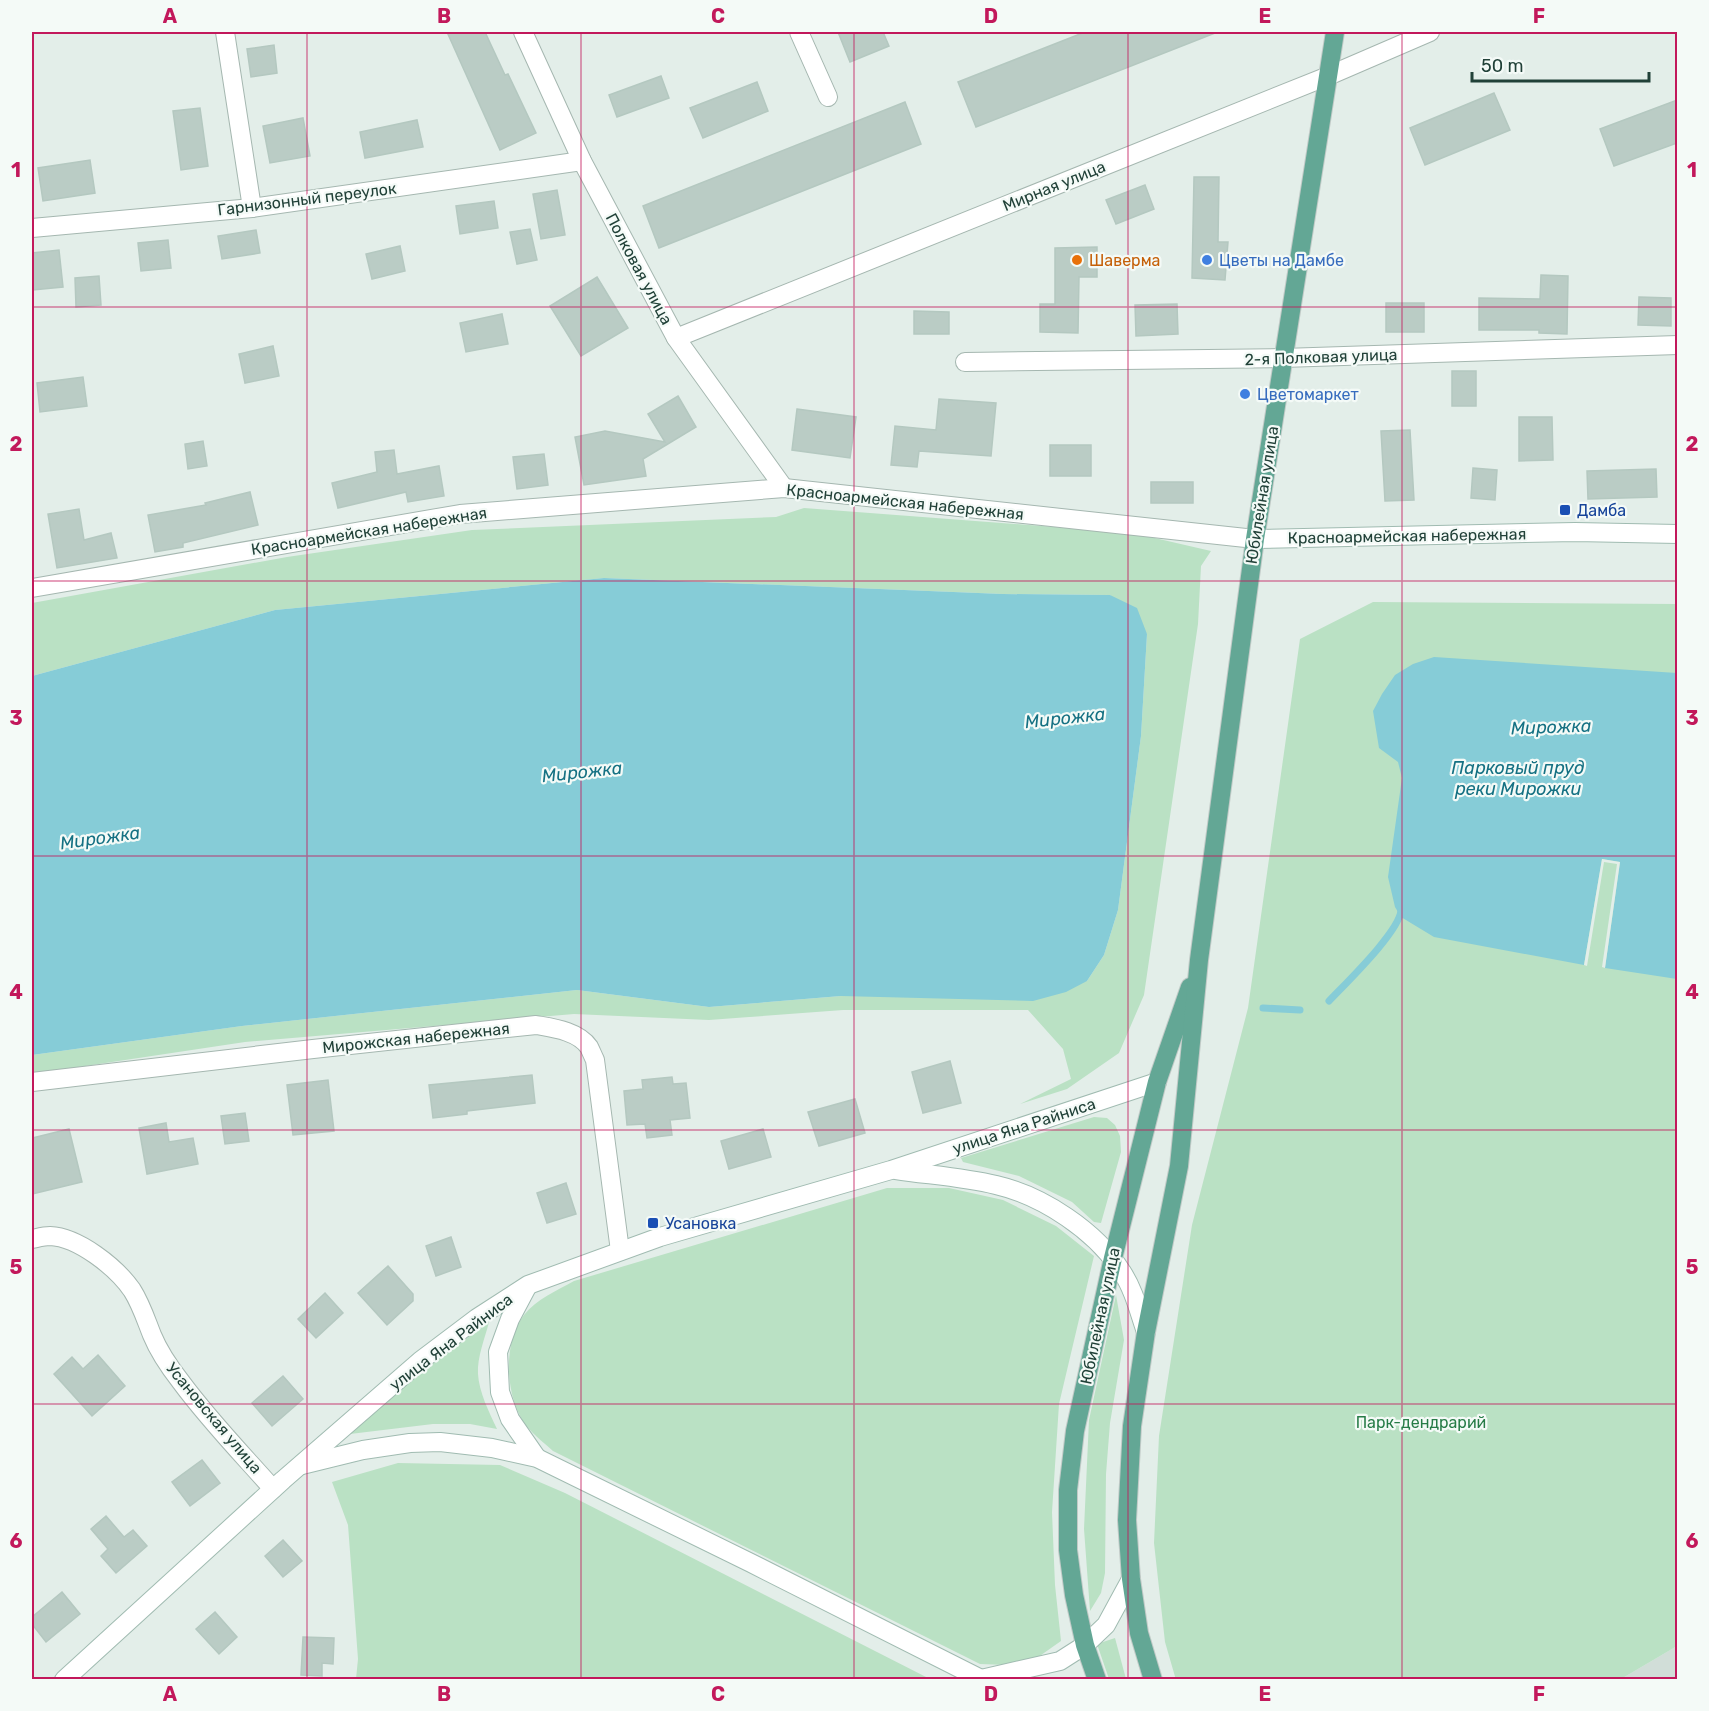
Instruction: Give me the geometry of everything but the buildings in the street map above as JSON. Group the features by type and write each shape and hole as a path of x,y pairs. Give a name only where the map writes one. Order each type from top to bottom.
{"main road":[{"name":"Юбилейная улица","path":"1153,1680 1139,1633 1131,1580 1127,1520 1132,1426 1146,1332 1179,1166 1199,960 1255,539 1335,32"},
{"name":"Юбилейная улица","path":"1097,1680 1085,1645 1074,1595 1068,1550 1068,1490 1075,1431 1113,1258 1157,1082 1199,960"}],"street":[{"path":"225,32 252,208"},
{"name":"Полковая улица","path":"523,32 582,161 676,338 784,488"},
{"path":"799,32 828,97"},
{"name":"Мирная улица","path":"676,338 1328,76 1430,32"},
{"name":"Гарнизонный переулок","path":"32,228 252,208 582,161"},
{"name":"2-я Полковая улица","path":"965,362 1283,358 1677,345"},
{"name":"Красноармейская набережная","path":"32,588 460,514 784,488 1255,539 1575,532 1677,534"},
{"name":"Мирожская набережная","path":"32,1082 536,1025 557,1028 573,1035 588,1046 595,1060 620,1251"},
{"name":"улица Яна Райниса","path":"64,1680 273,1489 420,1361 477,1318 528,1285 660,1237 891,1170 1157,1082"},
{"name":"улица Яна Райниса","path":"891,1170 998,1185 1027,1195 1074,1222 1094,1238 1113,1258 1123,1273 1131,1288 1146,1332"},
{"name":"Усановская улица","path":"32,1239 50,1236 66,1240 84,1248 111,1266 132,1290 153,1338 170,1368 221,1431 273,1489"},
{"path":"528,1285 510,1319 498,1352 500,1392 510,1419 537,1458"},
{"path":"299,1466 363,1450 410,1443 441,1442 482,1447 537,1458 982,1679 1060,1661 1085,1645 1106,1625 1131,1580"}],"shaded area":[{"path":"1677,1646 1677,1679 1621,1679"}],"green space":[{"path":"804,508 1133,533 1211,551 1201,566 1198,624 1144,995 1119,1053 1067,1089 1020,1104 1071,1079 1063,1049 1028,1010 843,1010 709,1020 574,1014 245,1042 32,1074 32,1055 242,1026 577,990 709,1007 841,996 1087,981 1104,955 1118,910 1141,736 1147,634 1110,595 1003,594 604,578 275,610 32,676 32,603 287,557 472,530 776,517"},
{"name":"Парк-дендрарий","path":"1373,602 1677,604 1677,1646 1621,1679 1176,1680 1165,1642 1154,1543 1159,1436 1192,1225 1248,1008 1300,639"},
{"path":"1094,1117 1107,1118 1115,1125 1120,1136 1121,1152 1101,1223 1094,1222 1072,1202 1019,1176 963,1162 961,1158"},
{"path":"887,1188 949,1188 1003,1200 1056,1226 1094,1256 1059,1404 1052,1512 1055,1585 1061,1641 1034,1660 1007,1665 980,1664 553,1451 526,1425 517,1410 509,1368 512,1339 517,1326 529,1309 554,1292 574,1281"},
{"path":"1116,1295 1124,1340 1110,1423 1106,1474 1105,1573 1101,1593 1090,1611 1084,1529 1089,1420"},
{"path":"489,1322 480,1354 478,1374 482,1395 497,1429 470,1424 433,1424 350,1434 420,1372"},
{"path":"398,1463 500,1465 565,1493 930,1679 356,1679 358,1659 348,1525 332,1482"},
{"path":"1115,1638 1126,1679 1109,1679 1097,1644"}],"water":[{"name":"Мирожка","path":"604,578 1003,594 1110,595 1137,608 1147,634 1141,736 1118,910 1104,955 1087,981 1066,992 1033,1001 841,996 709,1007 577,990 242,1026 32,1055 32,676 275,610"},
{"name":"Парковый пруд реки Мирожки","path":"1434,657 1677,673 1677,979 1605,968 1620,862 1602,859 1584,965 1434,937 1401,917 1395,907 1388,877 1402,778 1398,762 1379,748 1373,711 1395,675 1413,664"}],"pier":[{"path":"1602,859 1620,862 1605,968 1602,967 1617,864 1604,862 1587,966 1584,965"}],"waterway":[{"path":"1329,1001 1392,931 1401,910"},
{"path":"1263,1008 1300,1010"}],"place":[{"name":"Шаверма","path":"1077,260"},
{"name":"Цветы на Дамбе","path":"1207,260"},
{"name":"Цветомаркет","path":"1245,394"},
{"name":"Дамба","path":"1565,510"},
{"name":"Усановка","path":"653,1223"}]}
